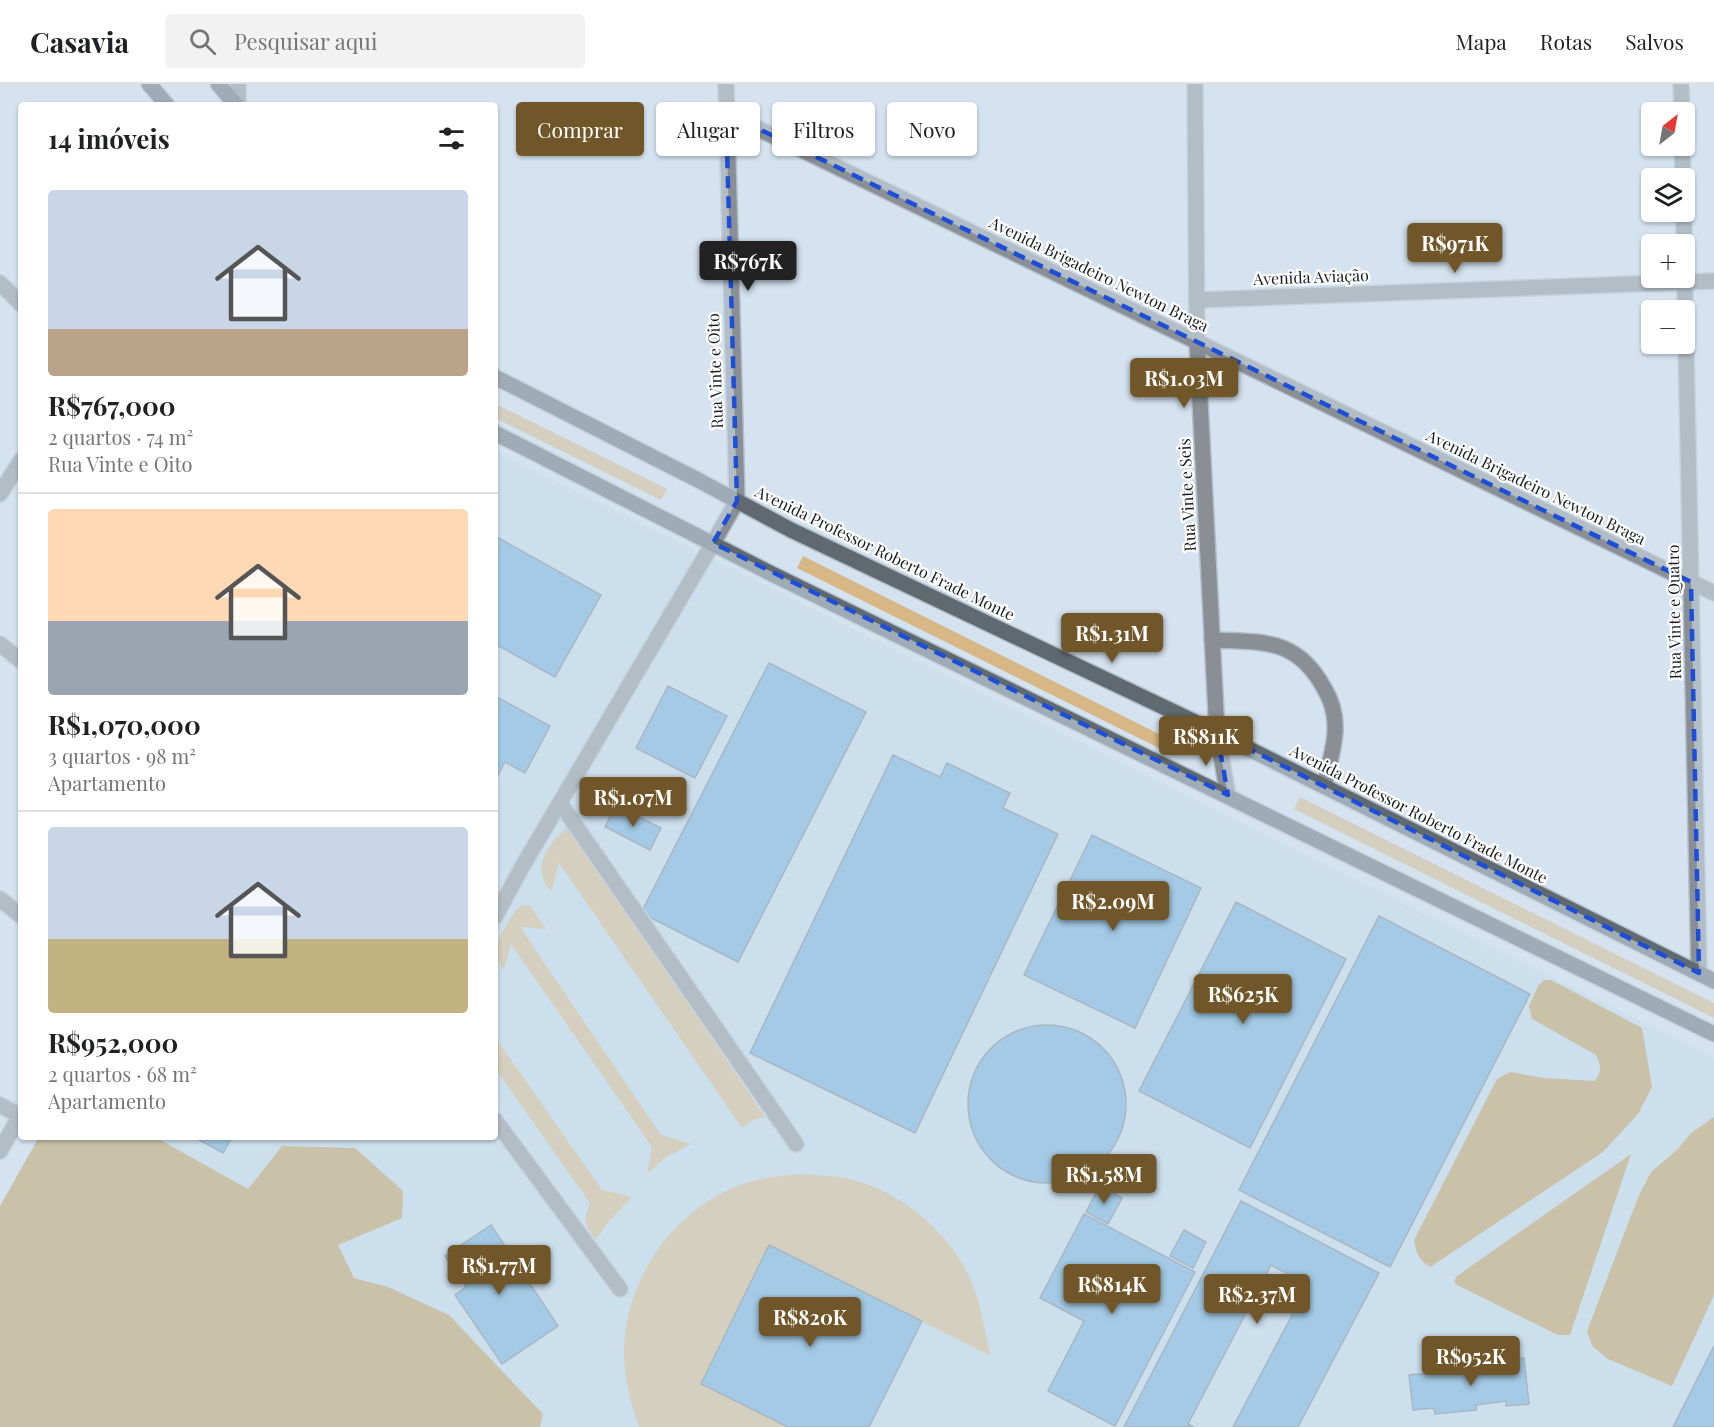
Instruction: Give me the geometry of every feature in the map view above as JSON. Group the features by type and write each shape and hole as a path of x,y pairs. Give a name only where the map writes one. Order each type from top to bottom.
{"main road":[{"path":"149,84 164,102"},
{"path":"218,84 234,102"},
{"name":"Avenida Professor Roberto Frade Monte","path":"498,379 791,530 1216,733 1714,981"},
{"path":"498,435 772,574 1714,1034"}],"street":[{"path":"237,102 238,84"},
{"name":"Rua Vinte e Oito","path":"726,84 726,102"},
{"name":"Rua Vinte e Seis","path":"1195,84 1197,342 1216,733 1228,795"},
{"path":"1681,84 1682,102"},
{"name":"Avenida Brigadeiro Newton Braga","path":"760,130 1714,593"},
{"name":"Rua Vinte e Oito","path":"727,156 737,501"},
{"name":"Avenida Aviação","path":"1695,282 1714,281"},
{"path":"0,283 18,301"},
{"name":"Avenida Aviação","path":"1197,300 1641,284"},
{"name":"Rua Vinte e Quatro","path":"1685,288 1699,974"},
{"path":"0,494 18,465"},
{"path":"498,912 737,501"},
{"path":"1212,640 1255,642 1277,646 1298,654 1311,667 1330,698 1335,716 1335,733 1324,786"},
{"path":"0,644 18,659"},
{"path":"560,803 796,1144"},
{"path":"0,899 18,914"},
{"path":"0,1105 18,1114"},
{"path":"0,1151 18,1119"},
{"path":"498,1124 620,1289"}],"highlighted area":[{"path":"726,113 1691,582 1699,973 1217,733 1228,795 713,543 737,501"}],"shaded area":[{"path":"498,405 667,489 661,500 498,419"},
{"path":"498,452 1714,1058 1714,1427 0,1427 0,1206 37,1140 498,1140"},
{"path":"803,556 1167,738 1161,749 797,568"},
{"path":"1300,797 1714,1003 1714,1018 1294,809"},
{"path":"569,827 765,1117 751,1121 742,1128 559,863 551,892 544,882 541,868 545,854 553,841"},
{"path":"522,905 530,906 546,929 520,927 661,1135 691,1144 663,1159 647,1174 652,1147 511,944 504,970 498,962 498,942"},
{"path":"1544,980 1551,980 1642,1028 1652,1087 1638,1114 1603,1152 1430,1267 1419,1256 1414,1240 1497,1079 1510,1072 1544,1078 1595,1081 1599,1074 1600,1065 1596,1055 1532,1019 1529,1006 1538,986"},
{"path":"498,1041 602,1190 632,1197 608,1222 596,1240 586,1223 590,1203 498,1072"},
{"path":"1714,1117 1714,1295 1672,1386 1608,1359 1592,1346 1587,1331 1639,1195 1651,1172 1677,1150 1690,1134"},
{"path":"37,1140 160,1140 248,1189 282,1146 355,1148 403,1191 402,1218 338,1245 354,1278 388,1287 449,1315 543,1414 540,1427 0,1427 0,1206"},
{"path":"1631,1154 1570,1335 1558,1335 1457,1285 1454,1281 1457,1276"},
{"path":"798,1174 842,1178 874,1187 908,1206 937,1230 969,1276 991,1356 769,1245 701,1384 788,1427 639,1427 628,1388 624,1347 627,1321 634,1295 658,1249 694,1211 716,1196 754,1181"}],"building":[{"path":"498,538 601,595 555,677 498,646"},
{"path":"769,663 866,712 738,962 641,913"},
{"path":"668,686 727,716 695,778 636,748"},
{"path":"498,698 550,726 525,773 505,762 498,775"},
{"path":"893,755 940,777 947,763 1010,793 1003,808 1058,834 915,1133 750,1053"},
{"path":"616,805 661,828 650,850 605,827"},
{"path":"1092,835 1201,888 1135,1028 1024,975"},
{"path":"1236,902 1346,959 1250,1148 1139,1091"},
{"path":"1379,916 1530,994 1390,1267 1239,1190"},
{"path":"1047,1025 1077,1031 1091,1038 1103,1048 1113,1060 1120,1074 1126,1104 1120,1134 1113,1148 1103,1160 1091,1170 1077,1177 1047,1183 1017,1177 1003,1170 991,1160 981,1148 974,1134 968,1104 974,1074 981,1060 991,1048 1003,1038 1017,1031"},
{"path":"199,1140 230,1140 223,1153"},
{"path":"1100,1185 1122,1198 1108,1224 1086,1212"},
{"path":"1241,1201 1379,1273 1298,1427 1233,1427 1308,1285 1271,1265 1188,1424 1194,1427 1124,1427"},
{"path":"1084,1214 1195,1272 1115,1426 1048,1391 1084,1321 1040,1298"},
{"path":"491,1225 558,1326 502,1364 455,1295 466,1287 445,1256"},
{"path":"1184,1230 1206,1242 1193,1268 1170,1256"},
{"path":"769,1245 922,1321 869,1427 788,1427 701,1384"},
{"path":"1714,1346 1714,1427 1673,1427"},
{"path":"1524,1358 1529,1404 1506,1406 1506,1401 1476,1405 1476,1410 1435,1414 1434,1408 1413,1410 1409,1375 1487,1367 1486,1361"}]}
